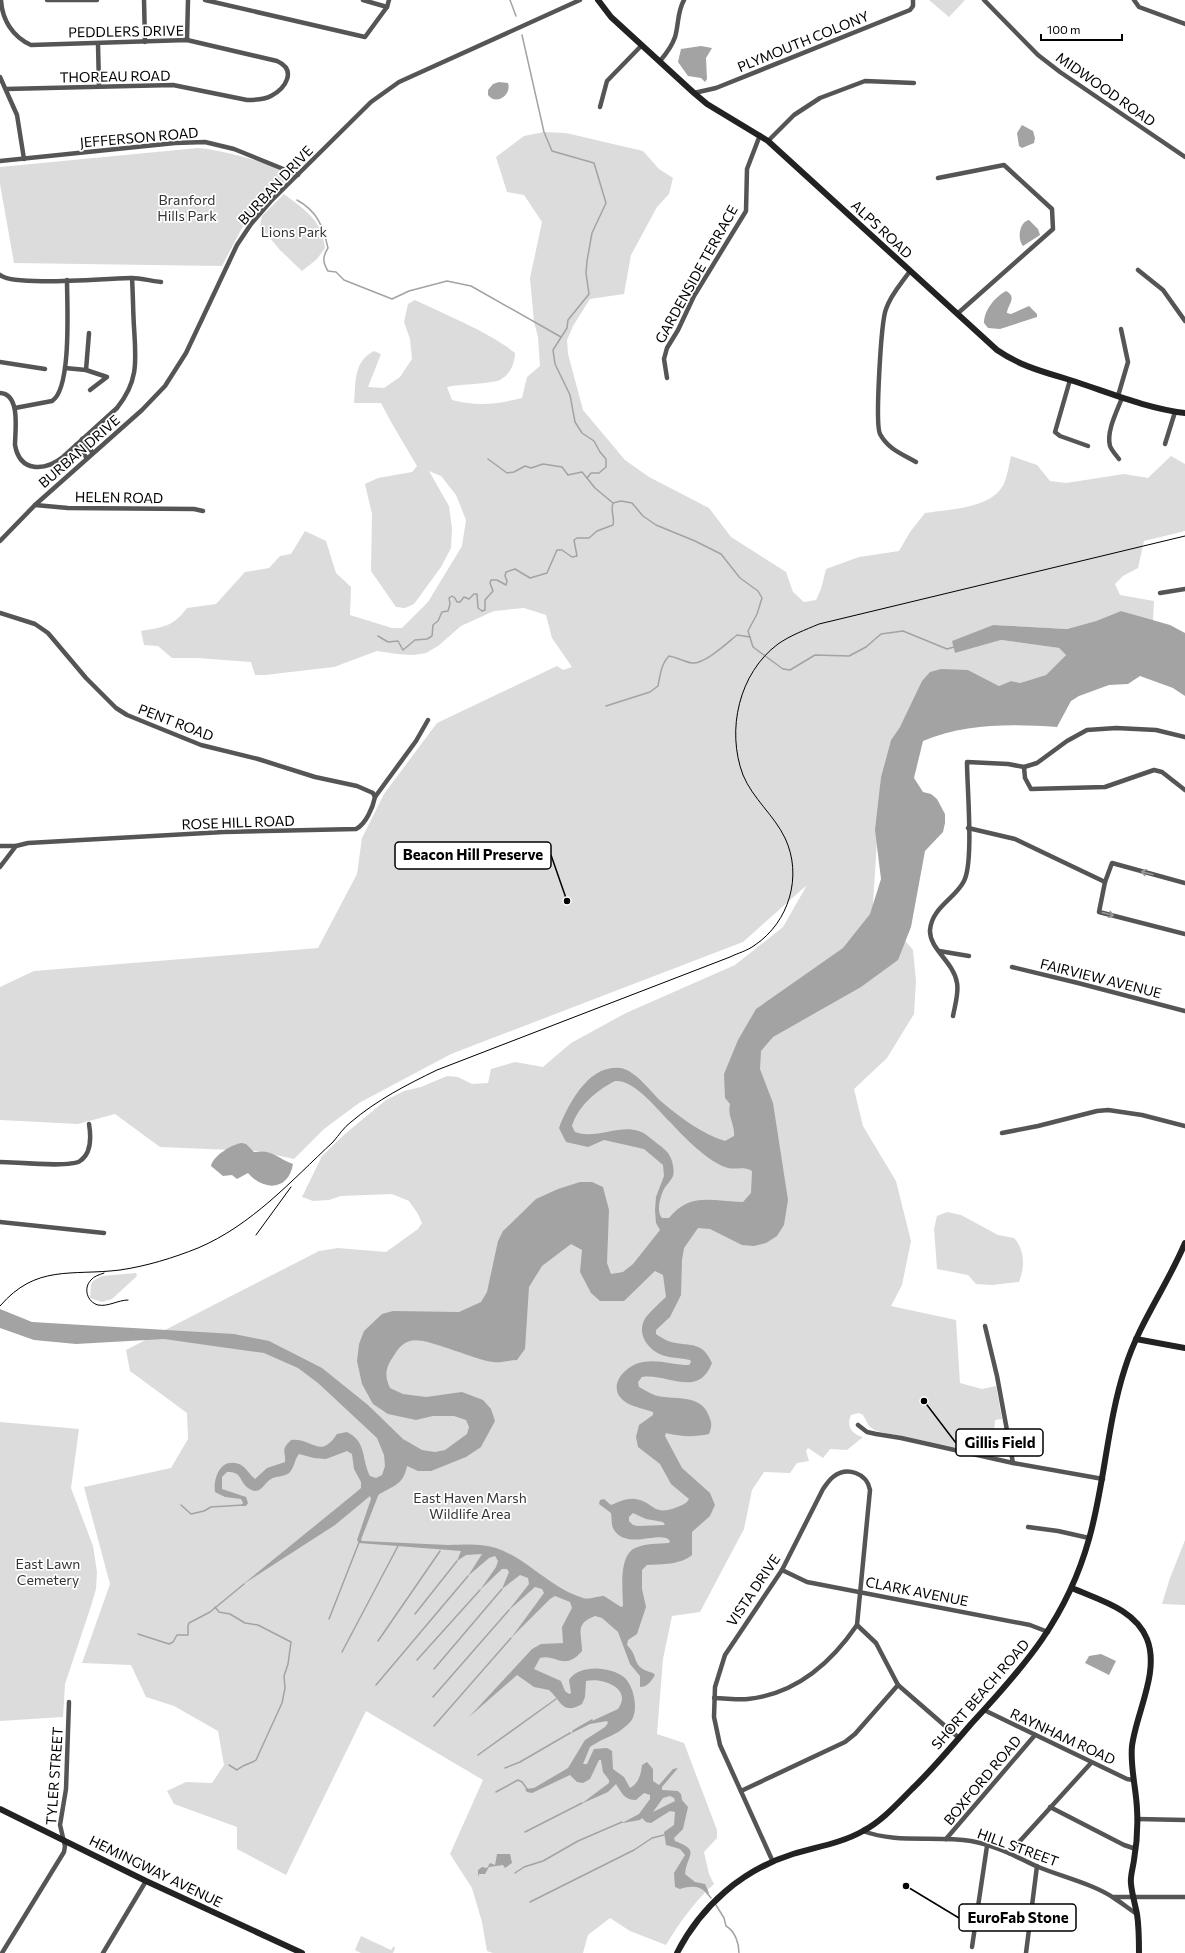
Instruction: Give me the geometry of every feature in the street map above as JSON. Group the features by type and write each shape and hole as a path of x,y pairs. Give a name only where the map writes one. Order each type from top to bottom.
{"main road":[{"name":"ALPS ROAD","path":"598,0 611,17 694,93 707,104 768,141 957,314 1009,359 1035,370 1120,397 1175,412 1185,413"},
{"name":"SHORT BEACH ROAD","path":"677,1953 696,1921 714,1900 748,1875 773,1862 863,1832 892,1810 1014,1677 1048,1632 1072,1588 1089,1538 1103,1479 1116,1398 1125,1367 1136,1339 1185,1243"},
{"path":"1136,1339 1185,1348"},
{"path":"1072,1588 1122,1610 1137,1622 1148,1640 1151,1664 1143,1705 1132,1745 1132,1780 1136,1798 1137,1819 1136,1849 1131,1878 1137,1914 1139,1953"},
{"name":"HEMINGWAY AVENUE","path":"0,1809 146,1881 302,1953"}],"street":[{"name":"PEDDLERS DRIVE","path":"1,0 5,18 12,31 21,40 31,45 187,40 277,62"},
{"path":"46,0 97,0"},
{"path":"144,0 145,42"},
{"path":"187,40 188,0"},
{"path":"205,0 365,37 387,7 388,0"},
{"path":"363,0 387,7"},
{"name":"BURBAN DRIVE","path":"0,541 35,505 142,410 176,371 244,234 271,201 371,102 389,88 416,74 580,0"},
{"path":"660,61 671,47 676,37 680,7 684,0"},
{"name":"PLYMOUTH COLONY","path":"694,93 716,88 910,10 914,0"},
{"name":"MIDWOOD ROAD","path":"984,0 1038,54 1060,72 1185,157"},
{"path":"1134,0 1139,7 1185,24"},
{"path":"98,44 99,86"},
{"path":"600,107 607,81 642,45"},
{"name":"THOREAU ROAD","path":"6,89 173,85 247,100 259,100 271,96 282,88 287,80 288,70 284,64 277,62"},
{"path":"0,77 17,115 24,159"},
{"path":"768,141 794,115 820,98 865,81 914,83"},
{"name":"GARDENSIDE TERRACE","path":"667,378 664,359 667,348 678,330 694,296 746,211 747,169 760,135"},
{"name":"JEFFERSON ROAD","path":"0,161 175,143 205,142 234,149 298,175"},
{"path":"938,178 1004,165 1052,209 1053,229 957,314"},
{"path":"1138,270 1163,290 1185,321"},
{"path":"910,271 891,296 885,312 878,403 880,433 891,449 916,462"},
{"path":"0,275 9,278 43,282 132,278 161,282"},
{"path":"0,393 3,393 11,399 15,408 16,451 29,466 43,467 54,464 117,408 124,399 133,380 136,361 132,278"},
{"path":"15,408 52,401 57,398 60,393 65,368 67,280"},
{"path":"1119,459 1111,449 1109,440 1128,362 1121,329"},
{"path":"86,370 89,333"},
{"path":"0,362 44,369"},
{"path":"65,368 86,370 107,377 90,390"},
{"path":"1070,380 1055,432 1060,436 1088,446"},
{"path":"1165,444 1175,412"},
{"path":"82,439 93,452"},
{"path":"76,445 87,458"},
{"name":"HELEN ROAD","path":"35,505 68,508 194,509 203,511"},
{"path":"1160,593 1185,589"},
{"name":"PENT ROAD","path":"0,613 35,624 48,632 86,678 116,708 127,715 201,745 315,777 365,789 374,793 375,797"},
{"name":"ROSE HILL ROAD","path":"0,846 123,837 356,829 367,817 375,797 416,740 428,720"},
{"path":"953,1016 958,984 951,966 933,944 930,934 935,915 964,881 969,856 966,762 1008,764 1024,767 1037,763 1067,741 1086,730 1116,728 1156,730 1185,737"},
{"path":"1024,767 1025,778 1031,789 1104,787 1154,770 1162,772 1185,790"},
{"path":"968,828 1015,839 1105,882"},
{"path":"0,867 16,846"},
{"path":"1185,883 1112,863 1105,882 1099,912 1185,934"},
{"path":"939,951 969,956"},
{"name":"FAIRVIEW AVENUE","path":"1012,967 1185,1011"},
{"path":"1002,1132 1038,1126 1097,1111 1108,1110 1142,1115 1185,1126"},
{"path":"0,1162 67,1164 78,1162 84,1157 88,1148 89,1124"},
{"path":"0,1222 104,1232"},
{"path":"985,1326 997,1376 1014,1463"},
{"path":"858,1424 867,1432 1014,1463 1103,1479"},
{"name":"VISTA DRIVE","path":"773,1862 716,1733 714,1698 719,1670 725,1655 782,1570 823,1489 831,1478 842,1472 857,1473 867,1480 870,1490 857,1625"},
{"path":"1028,1527 1058,1531 1089,1538"},
{"name":"CLARK AVENUE","path":"782,1570 807,1582 1030,1625 1048,1632"},
{"path":"714,1698 747,1699 767,1696 791,1686 812,1675 847,1639 857,1625 876,1643 898,1685 959,1738"},
{"path":"741,1791 845,1742 855,1734 898,1685"},
{"name":"TYLER STREET","path":"2,1953 64,1852 65,1846 60,1825 66,1789 69,1702"},
{"name":"RAYNHAM ROAD","path":"984,1710 1091,1763 1132,1780"},
{"name":"BOXFORD ROAD","path":"946,1839 1034,1735"},
{"path":"1009,1853 1091,1763"},
{"path":"1050,1807 1124,1846 1136,1849"},
{"path":"1137,1819 1185,1820 1185,1816"},
{"name":"HILL STREET","path":"863,1832 894,1838 946,1839 973,1842 987,1846 1009,1853 1114,1897 1137,1914"},
{"path":"972,1947 987,1846"},
{"path":"1026,1953 1037,1866"},
{"path":"103,1953 146,1881"},
{"name":"HILL STREET","path":"1114,1897 1185,1897"}],"green space":[{"path":"929,0 965,0 949,17"},
{"name":"East Haven Marsh Wildlife Area","path":"544,132 566,133 643,151 659,169 673,178 669,194 657,207 631,255 624,294 590,299 573,326 567,340 568,354 583,410 625,460 649,477 709,508 731,537 786,572 793,592 804,602 816,600 821,589 826,569 859,557 899,551 910,532 925,513 971,506 992,497 1000,490 1005,481 1011,456 1037,465 1050,481 1066,483 1124,474 1148,478 1171,456 1185,464 1185,531 1144,541 1138,568 1123,576 1115,584 1120,595 1154,601 1153,621 1121,611 1096,621 1067,629 993,625 953,641 955,653 1001,640 1059,648 1066,655 1046,675 1020,683 1011,681 999,686 968,670 900,727 891,740 881,777 873,904 913,950 916,981 914,1014 887,1058 854,1089 863,1126 896,1181 911,1241 902,1285 891,1306 956,1320 960,1383 982,1389 996,1386 1002,1419 995,1420 992,1455 876,1431 869,1426 863,1415 859,1413 851,1415 849,1423 853,1432 863,1437 847,1450 830,1449 823,1458 808,1448 806,1451 809,1461 797,1463 790,1473 764,1472 752,1490 744,1529 700,1612 672,1616 663,1659 657,1734 684,1743 717,1830 717,1838 704,1852 709,1874 714,1884 688,1913 666,1945 630,1931 610,1918 588,1935 583,1953 493,1953 487,1951 482,1922 472,1888 450,1854 483,1780 366,1711 286,1875 237,1849 237,1827 174,1804 167,1791 186,1782 212,1783 224,1765 218,1731 174,1706 146,1697 131,1665 82,1663 110,1584 84,1487 171,1468 188,1439 187,1413 130,1371 126,1350 319,1251 338,1248 386,1252 418,1229 422,1223 409,1201 392,1194 341,1196 329,1200 313,1201 302,1197 322,1156 346,1133 386,1100 404,1091 421,1087 447,1076 458,1077 472,1084 488,1083 491,1069 515,1062 543,1067 571,1043 626,1013 735,965 783,927 807,885 743,942 451,1054 359,1103 324,1129 294,1159 258,1151 160,1147 115,1114 78,1124 0,1120 0,987 34,971 318,948 357,874 362,838 384,794 437,723 557,666 563,670 572,667 552,638 546,615 524,608 494,611 461,626 438,646 426,653 414,655 377,651 334,667 265,675 255,675 251,662 197,658 172,658 158,646 144,645 141,631 172,623 187,608 216,604 245,572 269,568 280,556 291,554 305,531 326,541 336,573 351,587 350,615 392,628 402,628 428,602 462,546 466,520 456,495 441,476 429,471 449,506 452,528 451,548 441,567 414,604 405,608 396,607 371,571 372,514 365,484 378,478 412,472 417,466 381,403 354,403 357,373 362,361 374,351 381,354 368,387 384,388 400,377 412,359 410,339 404,322 408,304 415,300 480,331 515,353 511,368 504,378 490,382 447,387 452,400 487,404 522,398 527,377 540,366 538,337 534,322 530,278 542,222 524,195 507,192 496,157 524,136"},
{"name":"Branford Hills Park","path":"198,148 232,154 260,162 283,172 288,178 242,228 222,266 14,263 0,184 0,167"},
{"name":"Lions Park","path":"284,194 311,216 323,238 325,248 317,259 302,271 280,250 260,226 262,216"},
{"path":"947,1212 961,1215 998,1235 1014,1238 1018,1243 1023,1259 1019,1282 992,1285 976,1284 968,1275 937,1269 934,1229 937,1216"},
{"path":"136,1273 137,1276 112,1299 102,1302 90,1298 91,1284 93,1281 102,1276"},
{"name":"East Lawn Cemetery","path":"0,1422 79,1429 71,1488 93,1546 97,1572 96,1589 65,1684 63,1717 0,1721"},
{"path":"1185,1540 1185,1605 1162,1604 1170,1578"},
{"path":"361,1936 391,1950 394,1946 395,1948 393,1953 361,1953 355,1950"}],"shaded area":[{"path":"701,46 712,48 706,58 707,79 705,82 701,78 688,76 678,62 681,49"},
{"path":"499,82 508,83 509,87 506,95 499,99 491,98 488,95 488,90 493,84"},
{"path":"1022,125 1033,131 1035,138 1034,143 1022,148 1019,146 1017,133"},
{"path":"1029,220 1038,229 1040,235 1023,246 1020,239 1020,231 1023,224"},
{"path":"1006,291 1012,299 1007,313 1011,314 1029,306 1037,314 1037,317 1000,329 988,328 984,323 986,313 994,300"},
{"path":"1121,611 1170,625 1185,633 1185,696 1173,688 1140,676 1128,684 1109,685 1079,696 1071,701 1057,727 1023,725 989,726 956,731 923,741 914,778 923,792 931,794 937,799 945,814 945,823 943,832 925,851 911,927 898,960 861,987 773,1037 761,1051 760,1069 773,1103 788,1200 784,1225 777,1236 766,1243 754,1246 742,1245 710,1229 698,1228 684,1248 682,1260 681,1295 670,1317 656,1330 656,1334 670,1342 693,1345 701,1349 709,1357 712,1363 706,1374 699,1380 682,1382 662,1378 642,1377 638,1382 639,1387 651,1394 688,1399 700,1404 705,1409 711,1421 711,1429 709,1434 688,1436 666,1433 665,1436 682,1468 710,1493 715,1505 710,1516 692,1532 692,1555 682,1561 647,1565 642,1570 642,1589 646,1607 637,1634 628,1640 627,1645 631,1649 638,1665 655,1675 647,1685 640,1687 640,1676 630,1664 618,1632 602,1618 595,1616 584,1622 582,1626 582,1651 576,1657 565,1661 546,1657 540,1658 534,1669 561,1681 565,1691 569,1694 571,1693 569,1680 580,1671 587,1669 596,1668 612,1671 625,1678 628,1682 633,1693 635,1705 635,1711 631,1721 621,1730 590,1747 583,1764 587,1764 594,1749 607,1748 612,1751 613,1769 624,1777 630,1788 637,1781 642,1765 647,1762 653,1769 653,1781 659,1785 673,1769 678,1768 662,1787 662,1790 678,1791 681,1794 682,1800 688,1807 683,1829 674,1838 675,1841 683,1844 690,1851 685,1874 695,1882 705,1884 709,1893 707,1894 701,1889 695,1887 680,1889 675,1887 674,1873 685,1855 680,1849 666,1845 664,1832 674,1825 675,1812 670,1811 651,1823 646,1822 642,1818 640,1820 622,1823 639,1814 650,1799 650,1795 644,1793 636,1800 632,1800 624,1795 616,1784 608,1792 581,1804 609,1783 609,1780 603,1772 601,1760 599,1760 590,1779 583,1783 577,1782 570,1775 532,1793 527,1792 525,1789 534,1788 568,1768 585,1740 605,1727 608,1723 607,1721 590,1724 568,1735 581,1726 618,1709 622,1702 622,1695 619,1690 614,1686 600,1681 586,1681 585,1697 582,1704 570,1708 562,1705 549,1690 534,1687 517,1675 469,1717 532,1649 541,1644 563,1643 562,1627 572,1608 570,1602 555,1596 550,1599 511,1638 544,1593 542,1589 535,1587 508,1611 529,1584 528,1578 520,1575 502,1589 509,1572 507,1569 502,1569 480,1590 496,1567 498,1561 495,1556 489,1558 468,1576 482,1554 466,1555 457,1561 461,1551 359,1543 357,1540 371,1499 370,1496 335,1525 242,1585 361,1488 361,1482 354,1469 352,1454 347,1451 326,1459 314,1458 299,1454 289,1473 271,1479 256,1491 248,1488 236,1473 227,1472 222,1477 222,1489 246,1497 248,1503 246,1506 241,1506 243,1503 241,1499 225,1497 215,1492 215,1481 219,1470 223,1466 232,1463 239,1464 244,1467 255,1479 267,1468 285,1462 284,1451 291,1440 299,1440 321,1447 326,1446 331,1442 337,1434 347,1432 358,1441 361,1446 370,1476 376,1478 382,1475 385,1466 384,1455 377,1438 318,1383 298,1368 264,1353 164,1339 76,1344 34,1340 0,1328 0,1309 32,1322 234,1334 269,1341 322,1368 368,1405 403,1439 422,1450 435,1452 445,1450 467,1434 469,1427 466,1420 454,1416 433,1416 416,1420 388,1414 373,1404 362,1384 357,1361 359,1344 364,1331 382,1314 393,1311 459,1312 481,1302 487,1292 498,1241 503,1231 536,1199 558,1189 580,1182 592,1182 603,1187 609,1210 607,1263 611,1274 623,1272 633,1264 660,1230 656,1223 655,1210 656,1197 664,1176 663,1165 644,1149 604,1140 588,1147 566,1142 559,1128 574,1097 589,1079 599,1072 609,1068 620,1068 632,1073 643,1082 658,1099 684,1120 700,1130 725,1141 734,1136 729,1108 730,1104 725,1098 724,1074 738,1040 756,1009 843,948 870,914 881,879 875,830 881,777 891,740 900,727 922,681 930,672 941,669 968,670 999,686 1011,681 1020,683 1046,675 1066,655 1059,648 1001,640 955,653 952,641 993,625 1067,629 1096,621","holes":["615,1081 630,1085 638,1090 675,1128 713,1161 728,1168 746,1169 752,1171 751,1193 743,1202 712,1200 694,1201 677,1210 669,1218 662,1218 659,1212 660,1200 664,1189 674,1173 672,1161 666,1151 649,1137 632,1129 584,1134 575,1132 572,1126 583,1105 602,1089","571,1244 582,1250 580,1272 591,1293 600,1301 624,1301 655,1271 663,1275 666,1297 646,1317 643,1323 643,1335 649,1346 659,1354 668,1357 690,1360 691,1362 689,1365 654,1361 643,1362 629,1368 619,1378 617,1391 620,1397 633,1406 653,1412 653,1415 639,1425 636,1437 638,1447 660,1464 671,1484 689,1499 680,1506 664,1510 659,1510 647,1503 635,1499 626,1500 611,1505 604,1499 600,1500 599,1504 611,1513 612,1526 619,1535 634,1539 659,1537 666,1538 670,1541 669,1543 639,1546 630,1552 626,1558 624,1566 622,1584 623,1606 621,1607 604,1596 585,1598 560,1588 518,1559 508,1553 490,1546 362,1541 361,1539 377,1496 400,1482 407,1466 418,1471 431,1471 466,1457 481,1447 495,1421 491,1409 483,1400 462,1392 426,1397 403,1394 390,1388 387,1380 387,1370 395,1354 404,1344 417,1340 438,1345 484,1360 496,1362 517,1360 525,1349 529,1287 542,1266","633,1513 646,1519 663,1522 665,1525 633,1525 629,1521 629,1517","670,1796 674,1798 675,1801 653,1812 663,1798"]},
{"path":"242,1143 246,1144 254,1152 260,1151 270,1153 293,1164 291,1173 287,1179 275,1185 268,1185 254,1179 248,1173 237,1179 232,1175 223,1176 211,1166 215,1158 224,1151"},
{"path":"1101,1654 1116,1661 1109,1675 1085,1663 1089,1656"},
{"path":"497,1854 510,1854 512,1863 505,1868 503,1865 489,1867 485,1874 479,1874 478,1877 478,1870 482,1867 487,1868 490,1863 495,1865"}],"waterway":[{"path":"510,0 516,16"},
{"path":"522,35 544,132 552,151 594,163 606,203 592,233 586,273 589,294 568,320 567,328 553,350 555,364 570,395 575,422 582,433 594,441 606,459 606,467 599,473 591,473 587,478 595,488 613,503"},
{"path":"297,200 310,209 321,226 328,248 324,260 328,271 336,272 344,280 392,299 409,291 447,281 471,286 561,337"},
{"path":"488,459 507,473 514,472 525,466 531,468 543,464 562,467 568,475 582,472 587,478"},
{"path":"378,636 388,642 398,641 403,650 415,640 427,639 432,636 433,625 438,621 442,612 448,611 450,604 449,598 452,596 457,602 460,602 464,597 469,599 474,594 477,594 478,608 482,611 485,610 485,600 493,591 490,583 491,580 497,580 506,585 506,572 515,569 530,578 547,573 557,550 562,550 572,557 577,556 574,540 577,538 589,538 597,531 613,525 613,503 621,501 632,503 643,516 656,525 695,541 721,554 740,578 758,591 762,598 757,614 748,631 753,647 783,669 790,670 815,655 849,656 866,647 881,634 903,631 947,649 954,647"},
{"path":"606,706 650,692 658,686 660,674 666,659 669,656 692,663 697,662 709,657 737,635 750,637"},
{"path":"329,1619 378,1494"},
{"path":"181,1505 191,1514 204,1511 211,1507 243,1505"},
{"path":"342,1652 398,1546"},
{"path":"378,1641 440,1551"},
{"path":"415,1614 457,1561"},
{"path":"376,1685 468,1576"},
{"path":"138,1634 169,1644 173,1642 177,1635 188,1635 189,1623 210,1612 244,1584"},
{"path":"434,1669 502,1589"},
{"path":"417,1660 480,1590"},
{"path":"215,1607 219,1612 230,1614 245,1623 258,1625 291,1642 288,1664 284,1676 285,1688 282,1703 256,1760 237,1770 229,1765"},
{"path":"433,1697 509,1610"},
{"path":"434,1726 511,1638"},
{"path":"478,1755 556,1699"},
{"path":"573,1731 592,1720"},
{"path":"505,1768 520,1762 570,1733"},
{"path":"496,1792 518,1780 522,1782 528,1790"},
{"path":"525,1832 582,1803"},
{"path":"515,1873 524,1867 543,1861 578,1841 622,1822"},
{"path":"530,1902 634,1850 652,1838 664,1835"},
{"path":"707,1893 711,1898"},
{"path":"716,1905 724,1918 726,1926 732,1931 736,1938 739,1953"}],"tram line":[{"path":"0,1306 13,1293 27,1284 41,1278 55,1274 120,1270 160,1261 198,1248 218,1238 253,1215 302,1172 333,1142 348,1124 381,1100 403,1087 437,1070 730,957 752,947 767,935 777,924 790,897 793,868 785,838 775,822 752,792 743,775 738,758 736,721 745,686 754,670 765,656 778,644 819,624 1185,536"},
{"path":"256,1235 291,1187"},
{"path":"104,1273 91,1280 87,1287 87,1294 91,1301 98,1305 106,1305 128,1300"}],"place":[{"name":"Beacon Hill Preserve","path":"567,901"},
{"name":"Gillis Field","path":"924,1401"},
{"name":"EuroFab Stone","path":"906,1886"}]}
